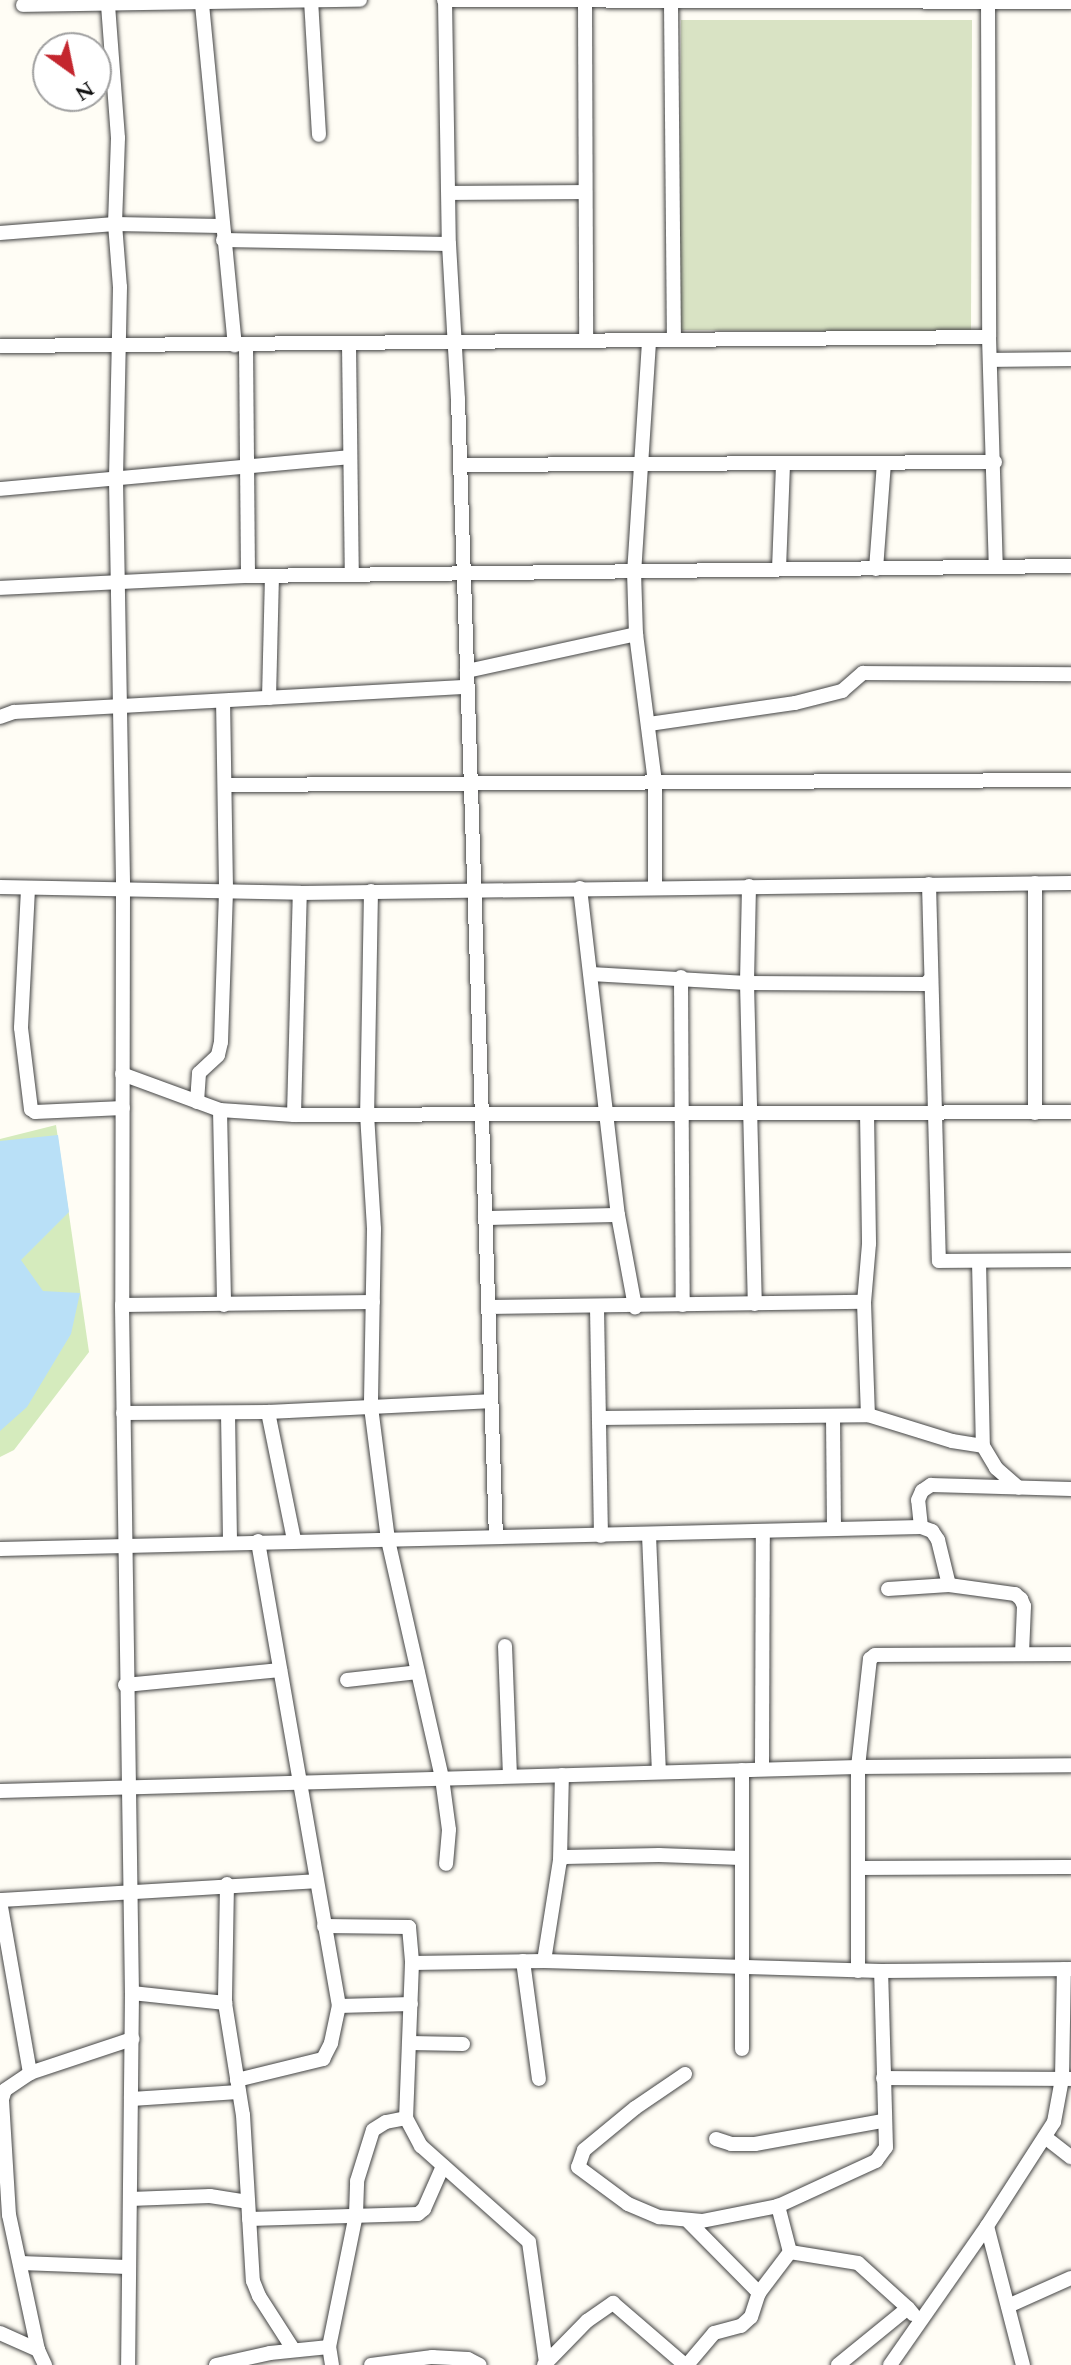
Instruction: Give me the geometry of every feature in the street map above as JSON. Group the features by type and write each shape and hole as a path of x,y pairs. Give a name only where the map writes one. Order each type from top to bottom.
{"street":[{"path":"23,5 360,0"},
{"path":"496,1536 489,1401 456,343 449,244 445,0 1071,2"},
{"path":"311,1 319,135"},
{"path":"988,1 989,337 996,567"},
{"path":"585,2 586,341"},
{"path":"671,3 674,340"},
{"path":"202,4 222,233 241,345 248,466 248,576"},
{"path":"108,5 118,138 115,224 120,287 116,480 123,890 125,1685 132,1993 128,2365"},
{"path":"449,193 585,192"},
{"path":"0,233 115,224 222,233 449,244"},
{"path":"0,346 989,337"},
{"path":"649,342 634,571 636,634 655,782 655,887"},
{"path":"349,344 352,574"},
{"path":"990,360 1071,359"},
{"path":"0,489 350,457"},
{"path":"460,465 640,461 995,462"},
{"path":"779,569 783,463"},
{"path":"876,569 884,463"},
{"path":"0,588 248,576 1071,566"},
{"path":"269,698 272,576"},
{"path":"467,671 636,634"},
{"path":"649,724 795,703 842,691 863,673 1071,674"},
{"path":"0,717 14,712 467,687"},
{"path":"197,1102 199,1073 218,1055 221,1042 226,889 223,702"},
{"path":"225,785 1071,780"},
{"path":"1035,883 1035,1113"},
{"path":"0,887 226,889 300,893 1071,883"},
{"path":"929,884 939,1261 1071,1260"},
{"path":"749,886 747,983 755,1304"},
{"path":"580,888 618,1215 635,1307"},
{"path":"28,889 21,1028 31,1109 35,1112 123,1108"},
{"path":"371,891 367,1114 374,1229 371,1407 388,1540 442,1778 449,1830 446,1864"},
{"path":"294,1115 300,893"},
{"path":"591,974 747,983 925,984 931,979"},
{"path":"681,977 683,1305"},
{"path":"122,1074 220,1110 294,1115 1071,1112"},
{"path":"220,1110 224,1305"},
{"path":"867,1113 869,1244 864,1302 868,1415"},
{"path":"485,1218 618,1215"},
{"path":"979,1261 983,1446 996,1468 1019,1488"},
{"path":"122,1305 373,1302"},
{"path":"488,1307 597,1308 864,1302"},
{"path":"597,1308 601,1536"},
{"path":"123,1413 268,1412 489,1401"},
{"path":"268,1412 294,1540"},
{"path":"228,1413 230,1542"},
{"path":"600,1418 868,1415 952,1441 983,1446"},
{"path":"833,1416 834,1529"},
{"path":"921,1527 918,1500 922,1491 931,1485 1071,1489"},
{"path":"0,1549 921,1527 932,1531 938,1540 949,1585"},
{"path":"762,1769 763,1531"},
{"path":"649,1535 659,1772"},
{"path":"131,2099 238,2086 323,2059 331,2043 339,2006 258,1541"},
{"path":"888,1589 949,1585 1015,1594 1024,1606 1022,1653"},
{"path":"505,1646 510,1776"},
{"path":"858,1971 858,1767 867,1665 875,1655 1071,1654"},
{"path":"125,1685 280,1670"},
{"path":"347,1680 418,1672"},
{"path":"0,1791 762,1769 1071,1765"},
{"path":"742,1770 742,2049"},
{"path":"544,1961 560,1860 562,1775"},
{"path":"560,1860 565,1857 659,1855 741,1858"},
{"path":"858,1868 1071,1867"},
{"path":"30,2073 0,1900 316,1881"},
{"path":"227,1884 225,2003 238,2086 255,2290 293,2349"},
{"path":"324,1926 409,1927 412,1963 406,2118 416,2141 529,2242 545,2364"},
{"path":"523,1961 539,2079"},
{"path":"412,1963 544,1961 858,1971 1068,1969 1066,2079 1045,2137 890,2365"},
{"path":"685,2074 624,2117 584,2150 578,2160 578,2167 628,2204 659,2217 689,2222 778,2206 876,2161 886,2147 881,1971"},
{"path":"132,1993 225,2003"},
{"path":"339,2006 411,2004"},
{"path":"45,2365 38,2350 9,2215 2,2166 2,2091 30,2073 132,2039"},
{"path":"410,2043 463,2044"},
{"path":"883,2078 1066,2079"},
{"path":"332,2365 329,2347 356,2214 357,2181 373,2130 386,2122 406,2118"},
{"path":"716,2139 731,2144 755,2144 883,2121"},
{"path":"1045,2137 1071,2157"},
{"path":"249,2219 418,2214 424,2209 443,2166"},
{"path":"130,2199 210,2196 248,2202"},
{"path":"778,2206 790,2252"},
{"path":"689,2222 759,2293"},
{"path":"987,2226 1020,2363"},
{"path":"545,2364 587,2321 613,2303 686,2365 714,2333 741,2326 751,2317 759,2293 790,2252"},
{"path":"790,2252 858,2263 918,2320"},
{"path":"21,2263 127,2267"},
{"path":"1008,2306 1071,2278"},
{"path":"838,2365 908,2308"},
{"path":"0,2333 38,2350"},
{"path":"216,2365 293,2349 329,2347"},
{"path":"371,2365 454,2361 480,2365"}],"green space":[{"path":"681,20 972,20 971,333 679,330"},
{"path":"56,1125 89,1352 14,1450 0,1457 0,1139"}],"water":[{"path":"58,1135 69,1212 21,1260 43,1291 80,1293 71,1334 27,1407 0,1431 0,1141"}]}
